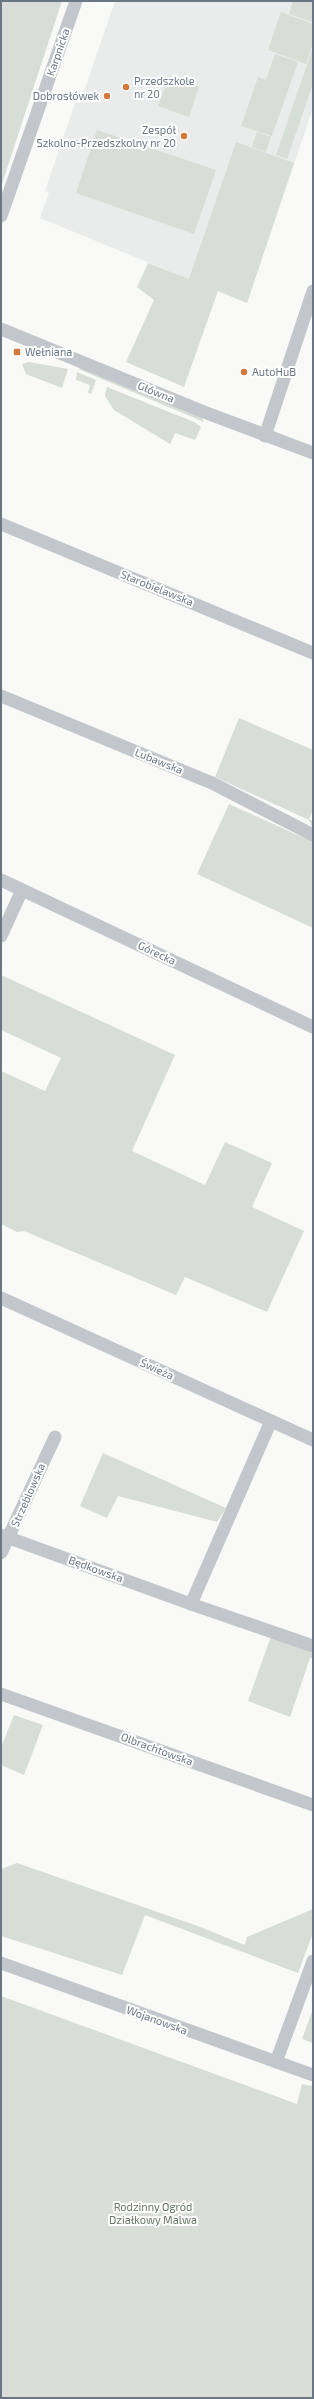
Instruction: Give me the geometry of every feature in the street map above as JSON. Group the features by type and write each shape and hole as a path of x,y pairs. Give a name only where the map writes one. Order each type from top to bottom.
{"street":[{"name":"Karpnicka","path":"1,216 76,1"},
{"path":"265,436 313,291"},
{"name":"Główna","path":"1,329 265,436 313,453"},
{"name":"Starobielawska","path":"1,524 313,653"},
{"name":"Lubawska","path":"1,696 212,783 313,835"},
{"name":"Górecka","path":"1,880 313,1026"},
{"path":"1,936 22,890"},
{"name":"Świeża","path":"1,1298 313,1440"},
{"path":"191,1604 272,1421"},
{"name":"Strzeblowska","path":"1,1553 5,1536 55,1437"},
{"name":"Będkowska","path":"5,1536 191,1604 313,1646"},
{"name":"Olbrachtowska","path":"1,1694 312,1802"},
{"path":"276,2062 313,1961"},
{"name":"Wojanowska","path":"1,1963 313,2075"}],"shaded area":[{"name":"Zespół Szkolno-Przedszkolny nr 20","path":"115,1 313,1 313,108 247,303 40,218 49,193 45,191 75,103 80,103"}],"green space":[{"path":"1,1 62,1 1,187"},
{"path":"293,1 313,1 313,22 289,14"},
{"path":"281,12 313,24 313,43 306,64 268,50"},
{"path":"313,47 313,84 287,159 276,155"},
{"path":"275,54 298,62 272,136 241,126 258,77 266,80"},
{"path":"169,76 199,86 189,117 158,106"},
{"path":"97,130 216,170 194,234 76,193"},
{"path":"257,132 271,137 266,152 252,147"},
{"path":"236,142 294,163 247,303 218,291 184,387 126,362 154,300 137,287 148,263 189,279"},
{"path":"29,362 68,369 62,388 26,374 22,364"},
{"path":"81,368 202,417 204,422 78,369"},
{"path":"77,372 96,380 91,394 88,393 90,385 76,380"},
{"path":"107,387 194,422 201,427 195,440 175,433 170,444 114,410 105,396"},
{"path":"239,718 313,750 313,810 309,819 313,821 313,830 309,820 215,777"},
{"path":"229,804 313,842 313,928 197,874"},
{"path":"1,975 175,1055 132,1151 205,1185 225,1142 272,1163 252,1207 304,1231 267,1312 185,1277 176,1295 24,1231 17,1232 1,1224 1,1071 45,1091 61,1058 1,1030"},
{"path":"103,1453 226,1508 217,1522 118,1496 107,1518 80,1506"},
{"path":"271,1636 313,1651 313,1658 310,1658 290,1717 248,1701"},
{"path":"14,1715 43,1725 24,1775 1,1765 1,1747"},
{"path":"17,1863 195,1925 245,1945 247,1937 313,1909 313,1933 298,1973 145,1915 122,1975 1,1936 1,1869"},
{"name":"Rodzinny Ogród Działkowy Malwa","path":"1,1996 297,2104 302,2084 313,2086 313,2398 1,2398"},
{"path":"313,2009 313,2043 302,2039"}],"place":[{"name":"Przedszkole nr 20","path":"126,87"},
{"name":"Dobrosłówek","path":"107,96"},
{"name":"Zespół Szkolno-Przedszkolny nr 20","path":"184,136"},
{"name":"Wełniana","path":"17,352"},
{"name":"AutoHuB","path":"244,372"}]}
